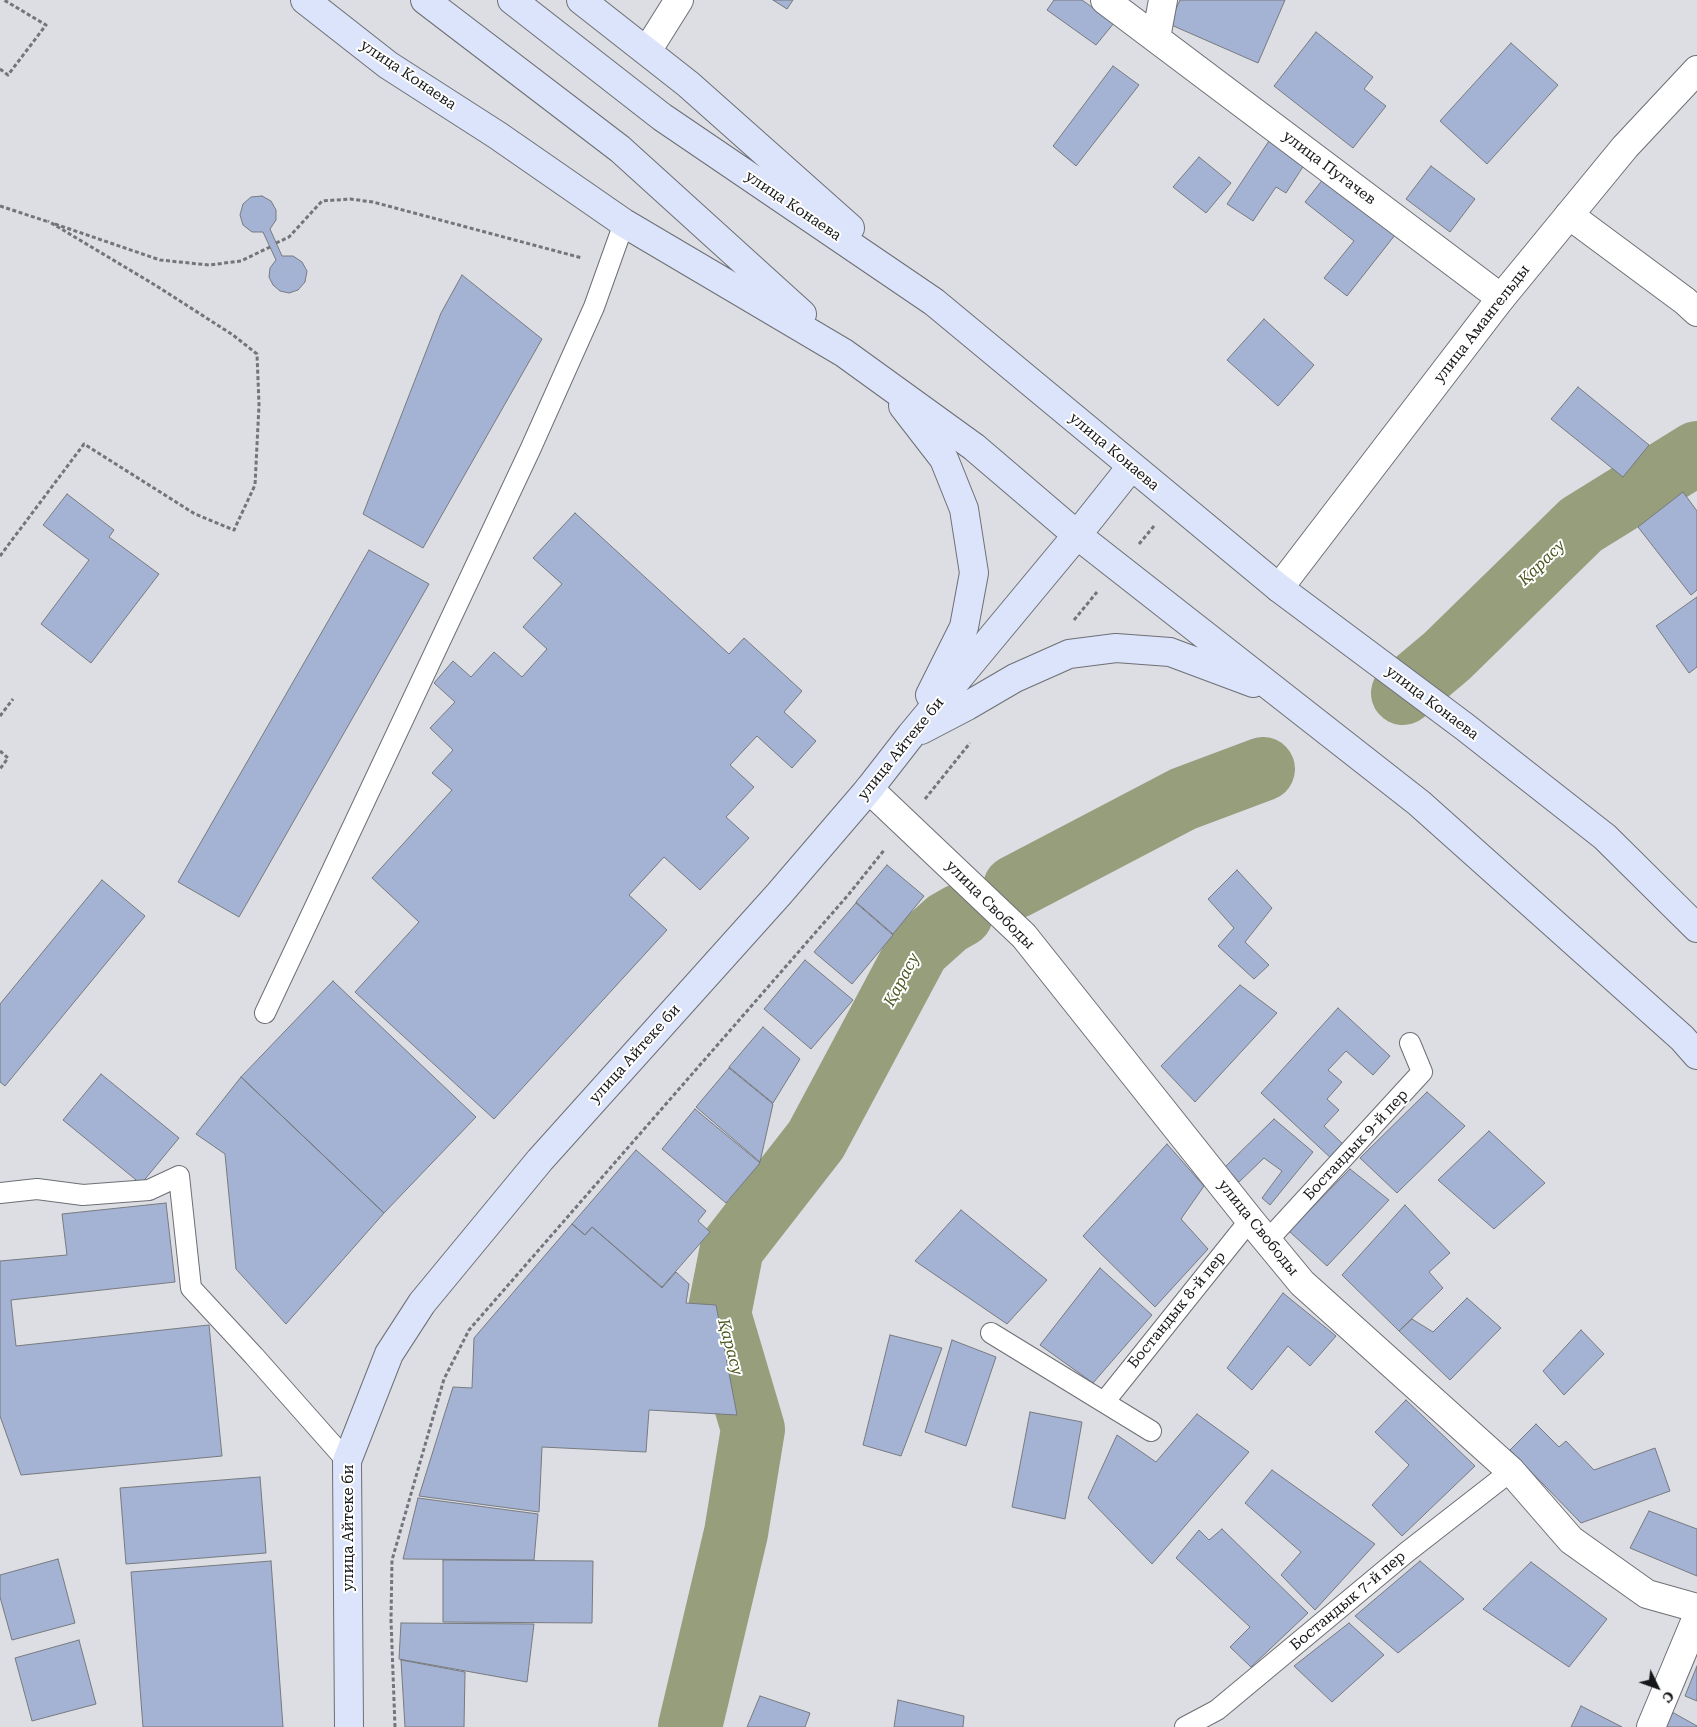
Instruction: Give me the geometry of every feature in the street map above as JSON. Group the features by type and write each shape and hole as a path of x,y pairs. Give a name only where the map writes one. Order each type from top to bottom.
{"main road":[{"name":"улица Конаева","path":"305,0 388,65 497,135 624,223 844,353 974,447 1077,534 1419,803 1675,1032 1697,1055"},
{"name":"улица Конаева","path":"425,0 620,149 844,353"},
{"name":"улица Конаева","path":"512,0 662,117 934,302 1279,588 1465,727 1605,837 1697,928"},
{"path":"581,0 688,84 934,302"},
{"path":"883,381 944,459 964,509 974,573 964,627 911,735"},
{"name":"улица Айтеке би","path":"349,1727 348,1461 388,1354 422,1303 540,1160 779,894 869,789 1131,466"},
{"path":"911,735 968,706 1015,678 1069,654 1116,648 1170,652 1282,695"}],"street":[{"path":"647,52 679,0"},
{"name":"улица Пугачев","path":"1105,0 1501,298"},
{"path":"1156,38 1163,0"},
{"name":"улица Амангельды","path":"1279,588 1501,298 1625,147 1697,70"},
{"path":"1570,215 1697,312"},
{"name":"улица Свободы","path":"869,789 1024,936 1302,1283 1511,1471 1571,1540 1647,1594 1697,1608"},
{"path":"1651,1727 1697,1617"}],"lane":[{"path":"265,1013 530,450 594,307 624,223"},
{"name":"Бостандык 9-й пер","path":"1267,1240 1422,1072 1410,1043"},
{"path":"0,1192 37,1189 83,1195 149,1190 179,1176 190,1288 348,1461"},
{"name":"Бостандык 8-й пер","path":"1105,1401 1250,1220"},
{"path":"990,1334 1105,1401 1151,1431"},
{"name":"Бостандык 7-й пер","path":"1185,1727 1217,1710 1407,1552 1511,1471"}],"path":[{"path":"0,69 8,75 46,26 4,0"},
{"path":"276,244 289,237 322,201 350,199 373,202 609,265"},
{"path":"0,206 160,260 209,265 241,261 270,247"},
{"path":"0,556 84,444 195,514 234,530 255,485 259,405 257,354 233,335 155,285 48,221"},
{"path":"1069,626 1175,503"},
{"path":"0,716 13,699"},
{"path":"395,1727 391,1620 392,1560 444,1379 468,1330 848,894 974,738"},
{"path":"0,751 8,758 0,769"}],"building":[{"path":"773,0 793,0 787,9"},
{"path":"1054,0 1082,0 1114,23 1096,45 1047,10"},
{"path":"1180,0 1285,0 1258,63 1169,24"},
{"path":"1316,32 1373,77 1364,89 1386,106 1353,148 1274,86"},
{"path":"1511,43 1558,85 1487,164 1440,121"},
{"path":"1113,66 1139,85 1076,166 1053,146"},
{"path":"1271,138 1306,162 1286,193 1276,187 1253,221 1227,204"},
{"path":"1199,157 1231,183 1206,213 1173,187"},
{"path":"1431,166 1475,199 1450,232 1406,199"},
{"path":"1324,178 1395,235 1347,296 1324,278 1354,241 1305,202"},
{"path":"262,196 271,201 276,210 276,220 270,229 282,256 293,256 302,262 307,271 305,282 298,290 289,293 280,291 273,285 269,277 270,268 276,260 263,232 252,232 243,225 240,215 243,204 251,197"},
{"path":"462,275 542,339 423,548 363,514 441,313"},
{"path":"1264,319 1314,365 1278,406 1227,360"},
{"path":"1578,387 1649,445 1623,477 1551,419"},
{"path":"1683,492 1697,511 1697,590 1691,595 1638,527"},
{"path":"67,494 114,530 109,537 159,574 91,663 41,624 89,560 43,525"},
{"path":"575,513 729,654 744,638 802,691 784,712 816,741 792,768 757,736 730,765 754,787 726,817 749,838 700,890 664,857 629,895 667,930 494,1119 355,992 419,922 372,878 452,790 432,773 453,750 430,728 455,702 434,683 453,661 471,677 494,652 522,677 547,649 523,627 562,584 533,558"},
{"path":"369,550 429,584 239,917 178,882"},
{"path":"1697,597 1697,667 1689,673 1656,626"},
{"path":"887,865 924,896 893,934 856,902"},
{"path":"1237,870 1272,908 1245,942 1269,965 1254,979 1218,946 1234,928 1208,899"},
{"path":"102,880 145,916 5,1086 0,1082 0,1004"},
{"path":"856,903 893,935 852,984 814,952"},
{"path":"805,960 853,1000 811,1049 764,1009"},
{"path":"333,981 476,1117 384,1213 241,1077"},
{"path":"1240,985 1277,1013 1195,1102 1161,1066"},
{"path":"1338,1008 1390,1056 1373,1075 1346,1051 1328,1070 1342,1082 1327,1099 1339,1110 1324,1126 1345,1146 1333,1160 1261,1093"},
{"path":"763,1027 800,1059 773,1103 729,1067"},
{"path":"729,1068 773,1104 760,1162 696,1107"},
{"path":"101,1074 179,1138 141,1184 63,1120"},
{"path":"241,1077 384,1213 286,1324 236,1269 225,1154 196,1134"},
{"path":"1427,1092 1465,1126 1397,1193 1360,1158"},
{"path":"695,1109 760,1163 726,1203 662,1149"},
{"path":"1274,1119 1313,1152 1270,1205 1262,1198 1282,1171 1264,1158 1239,1182 1225,1167"},
{"path":"1489,1131 1545,1183 1494,1229 1438,1180"},
{"path":"1167,1144 1204,1186 1181,1219 1208,1249 1155,1307 1083,1236"},
{"path":"636,1150 706,1211 698,1221 710,1232 662,1287 592,1227 585,1235 572,1224"},
{"path":"1350,1169 1389,1200 1327,1266 1289,1231"},
{"path":"166,1203 175,1282 11,1300 16,1346 209,1325 222,1456 21,1475 0,1416 0,1261 67,1255 62,1214"},
{"path":"1405,1205 1450,1253 1429,1272 1443,1288 1399,1331 1342,1275"},
{"path":"961,1210 1047,1280 1007,1324 915,1261"},
{"path":"572,1224 585,1235 592,1227 662,1288 676,1272 689,1284 686,1303 716,1305 737,1415 649,1410 646,1452 542,1447 539,1512 419,1496 453,1387 472,1388 474,1338"},
{"path":"1100,1268 1152,1315 1093,1383 1040,1345"},
{"path":"1283,1293 1336,1336 1310,1366 1288,1346 1252,1390 1227,1368"},
{"path":"1467,1298 1501,1328 1450,1380 1399,1331 1412,1319 1433,1332"},
{"path":"1581,1330 1604,1354 1564,1395 1543,1371"},
{"path":"890,1335 942,1348 901,1456 863,1445"},
{"path":"952,1340 996,1357 966,1446 925,1432"},
{"path":"1406,1400 1475,1466 1402,1536 1372,1505 1409,1465 1375,1432"},
{"path":"1030,1412 1082,1422 1065,1519 1012,1507"},
{"path":"1197,1414 1249,1452 1152,1564 1088,1498 1117,1435 1156,1462"},
{"path":"1536,1424 1559,1447 1566,1441 1594,1470 1655,1448 1670,1491 1581,1523 1510,1450"},
{"path":"1272,1470 1375,1544 1315,1610 1281,1575 1301,1552 1245,1503"},
{"path":"260,1477 266,1553 126,1564 120,1488"},
{"path":"418,1498 538,1514 534,1560 403,1559"},
{"path":"1649,1511 1697,1529 1697,1576 1630,1548"},
{"path":"1222,1529 1308,1613 1251,1667 1230,1647 1250,1627 1176,1558 1199,1530 1209,1540"},
{"path":"58,1559 75,1623 12,1640 0,1597 0,1575"},
{"path":"443,1560 593,1561 592,1623 443,1622"},
{"path":"271,1561 283,1727 143,1727 131,1572"},
{"path":"1420,1561 1464,1599 1398,1653 1355,1616"},
{"path":"1531,1562 1607,1619 1569,1667 1483,1609"},
{"path":"401,1623 534,1624 527,1682 399,1659"},
{"path":"1349,1623 1384,1655 1332,1702 1294,1666"},
{"path":"79,1640 96,1704 32,1721 15,1658"},
{"path":"401,1660 465,1672 464,1727 405,1727"},
{"path":"1697,1666 1697,1701 1685,1696"},
{"path":"760,1696 810,1713 805,1727 747,1727"},
{"path":"898,1700 964,1716 963,1727 894,1727"},
{"path":"1581,1706 1622,1727 1571,1727"},
{"path":"1672,1712 1697,1726 1697,1727 1666,1727"}],"waterway":[{"name":"Қарасу","path":"1403,693 1447,656 1581,525 1697,453"},
{"name":"Қарасу","path":"1015,887 1183,799 1263,769"},
{"name":"Қарасу","path":"690,1727 736,1533 753,1429 719,1314 732,1248 816,1140 918,949 947,923 961,915"}]}
